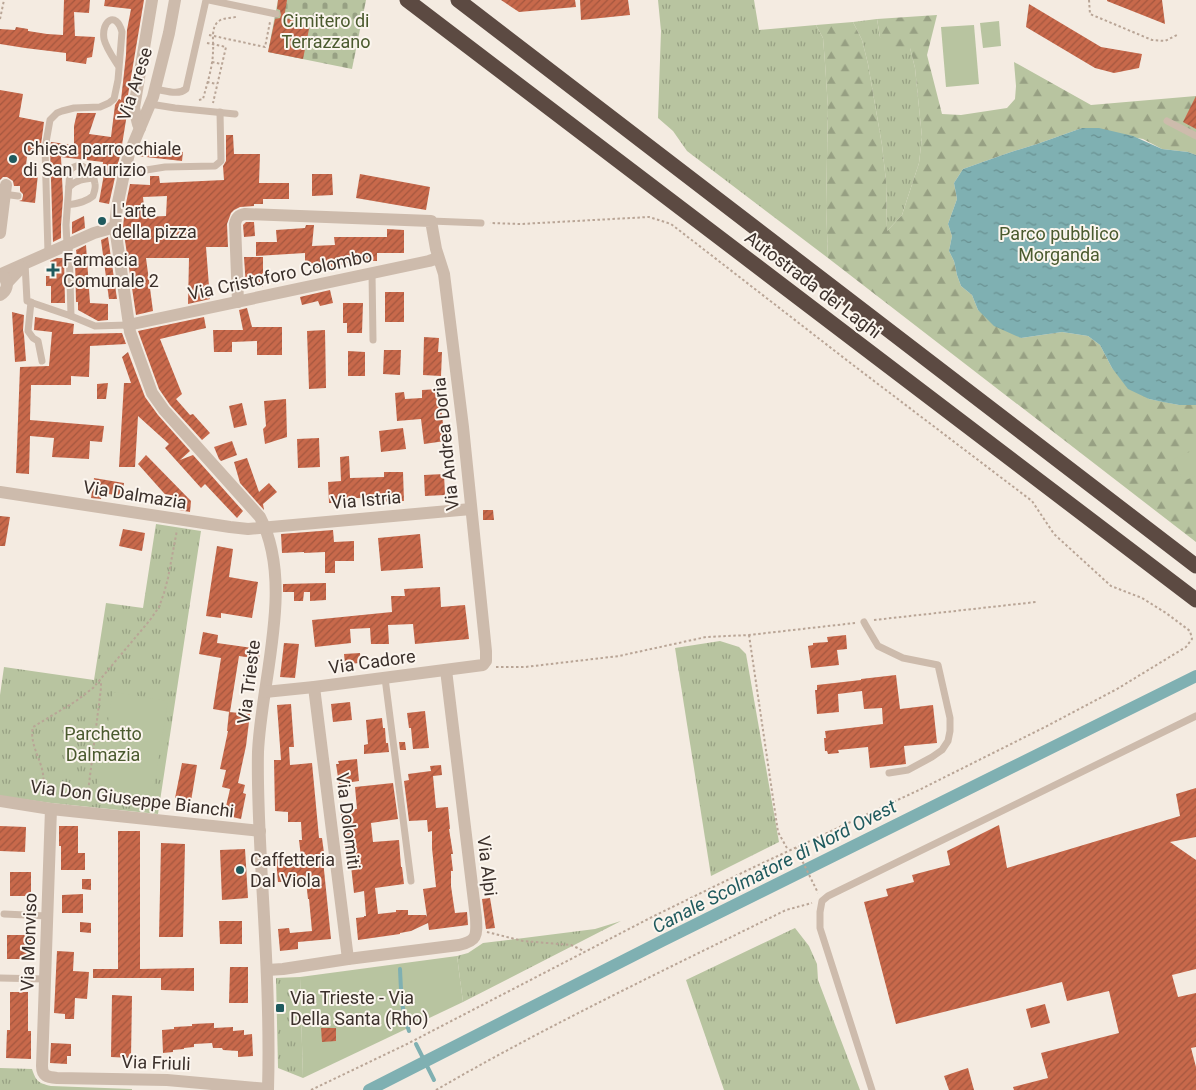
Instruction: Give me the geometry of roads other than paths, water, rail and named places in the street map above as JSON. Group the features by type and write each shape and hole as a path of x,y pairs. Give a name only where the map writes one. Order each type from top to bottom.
{"highway":[{"name":"Autostrada dei Laghi","path":"407,0 1196,600"},
{"name":"Autostrada dei Laghi","path":"458,0 1196,566"}],"street":[{"path":"140,128 134,108 152,0"},
{"name":"Via Arese","path":"128,325 115,227 117,207 129,154 150,104 169,33 175,0"},
{"path":"0,233 7,192"},
{"path":"238,302 235,224 240,215 431,221"},
{"name":"Via Andrea Doria","path":"431,221 438,258 444,274 463,427 486,651 486,661 483,664"},
{"path":"0,295 5,291 4,278 25,263 94,233 115,227"},
{"name":"Via Cristoforo Colombo","path":"128,325 438,258"},
{"name":"Via Trieste","path":"128,325 154,396 164,410 260,517 273,555 276,598 258,753 269,1028 268,1090"},
{"name":"Via Dalmazia","path":"0,492 230,527 248,529 265,527"},
{"name":"Via Istria","path":"265,527 471,508"},
{"name":"Via Cadore","path":"265,692 386,678 483,664"},
{"name":"Via Alpi","path":"348,959 469,942 474,939 477,930 446,670"},
{"name":"Via Dolomiti","path":"314,687 348,959"},
{"name":"Via Don Giuseppe Bianchi","path":"0,801 47,808 260,831"},
{"name":"Via Monviso","path":"44,1075 42,1066 47,916 47,808"},
{"path":"267,970 348,959"},
{"name":"Via Friuli","path":"44,1075 48,1078 167,1080 205,1086 268,1090"}],"lane":[{"path":"154,89 179,93 186,89 207,0 274,14"},
{"path":"48,253 45,148 50,120 62,111 74,108 100,107 109,103 115,96 118,80 119,68 122,32 116,20 109,20 105,25 104,41 119,68"},
{"path":"150,104 234,114"},
{"path":"125,169 140,171 165,167 216,166 220,161 220,112"},
{"path":"1167,121 1196,136"},
{"path":"68,206 83,202 93,196 95,182 85,167 79,165 74,166 70,170 66,225 71,316"},
{"path":"69,187 78,180 93,178"},
{"path":"431,221 480,222"},
{"path":"25,263 27,300 95,326 128,325"},
{"path":"372,273 373,340"},
{"path":"4,278 26,289"},
{"path":"31,302 28,330 33,338 38,341 42,361"},
{"path":"864,622 878,646 903,658 938,665 950,718 948,741 942,750 932,758 908,770 889,773"},
{"path":"386,678 411,881"},
{"path":"872,1090 820,928 822,901 828,896 1196,716"},
{"path":"4,914 47,916"},
{"path":"0,978 45,979"}],"water":[{"path":"1082,128 1099,128 1133,136 1162,149 1188,152 1196,155 1196,405 1179,405 1149,399 1128,389 1112,368 1100,345 1088,336 1062,332 1021,338 994,326 978,310 972,295 961,286 949,251 952,236 948,224 957,199 954,183 963,169"}],"waterway":[{"name":"Canale Scolmatore di Nord Ovest","path":"369,1090 662,941 1196,676"},
{"path":"400,969 403,1008 409,1031"},
{"name":"Canale Scolmatore di Nord Ovest","path":"416,1044 434,1080"}],"place":[{"name":"Chiesa parrocchiale di San Maurizio","path":"13,159"},
{"name":"L'arte della pizza","path":"102,221"},
{"name":"Farmacia Comunale 2","path":"53,270"},
{"name":"Caffetteria Dal Viola","path":"240,870"},
{"name":"Via Trieste - Via Della Santa (Rho)","path":"280,1008"}],"park label":[{"name":"Cimitero di Terrazzano","path":"326,31"},
{"name":"Parco pubblico Morganda","path":"1059,244"},
{"name":"Parchetto Dalmazia","path":"103,744"}]}
